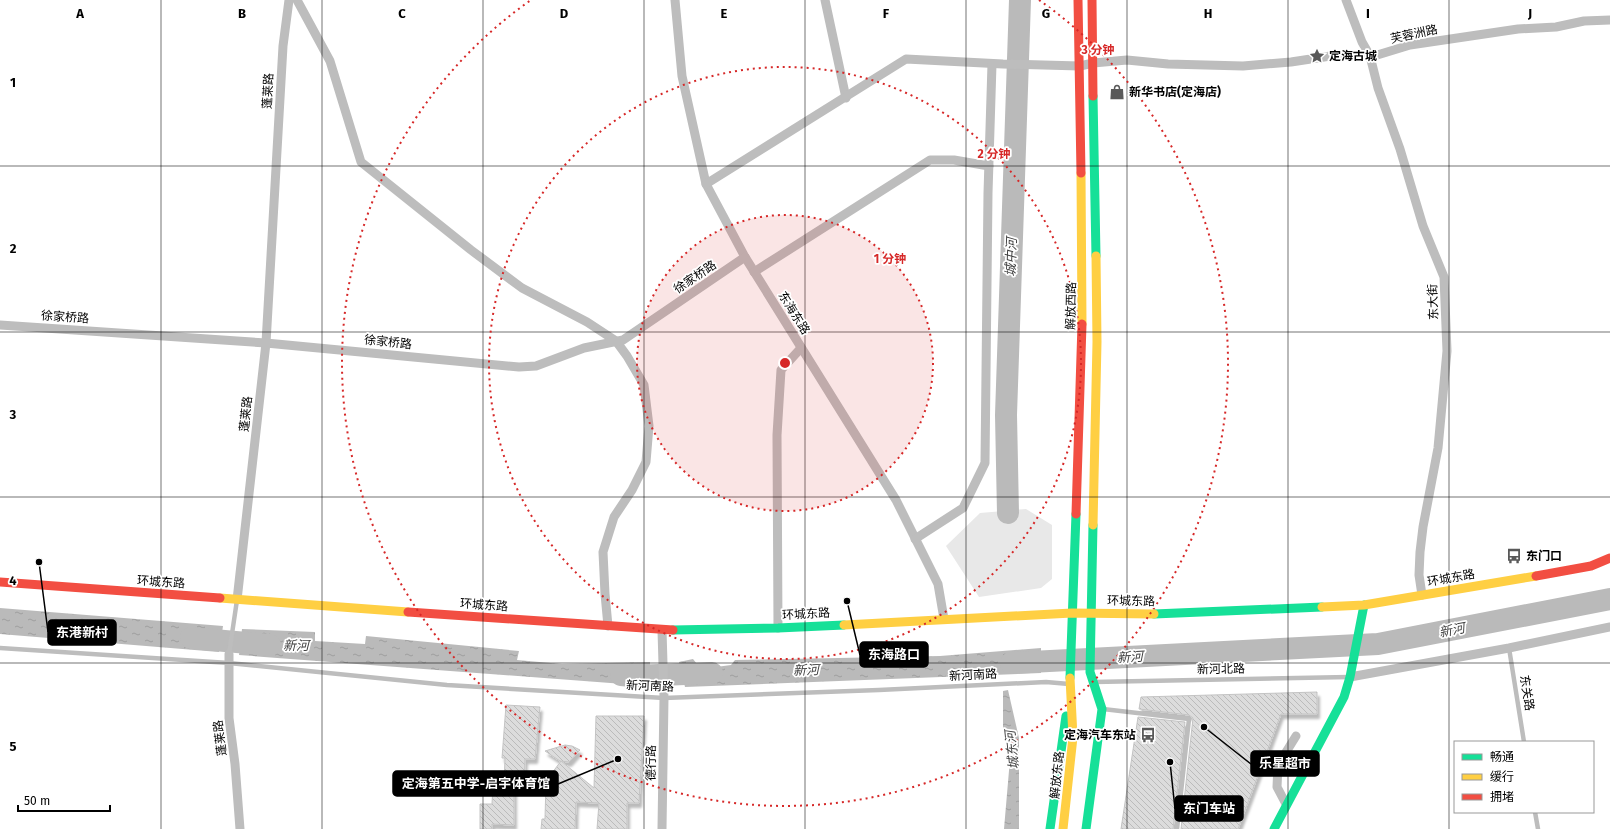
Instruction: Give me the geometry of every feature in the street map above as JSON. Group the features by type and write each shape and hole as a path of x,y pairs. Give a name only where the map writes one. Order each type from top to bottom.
{"street":[{"name":"蓬莱路","path":"237,600 266,343 283,46 289,0"},
{"path":"297,0 330,61 361,162 470,250 522,288 587,322 616,342 627,356 644,385 649,426 646,462 632,490 614,518 603,552 608,626"},
{"name":"东海东路","path":"675,0 682,76 706,184 754,272 896,500 938,584 944,619"},
{"path":"825,0 846,98"},
{"name":"解放西路","path":"1070,680 1070,644 1080,420 1083,295 1078,0"},
{"path":"1086,829 1102,709 1090,672 1090,612 1097,342 1092,0"},
{"name":"东大街","path":"1346,0 1362,42 1370,56 1378,88 1400,149 1423,226 1444,277 1447,351 1438,448 1423,527 1420,552 1419,574 1422,595"},
{"name":"芙蓉洲路","path":"706,184 846,98 906,59 1034,66 1080,66 1093,63 1127,60 1168,64 1243,66 1292,62 1337,55 1374,56 1410,45 1518,29 1556,27 1584,21 1610,20"},
{"path":"915,539 963,508 985,462 989,166 992,64"},
{"path":"754,272 930,160 954,160 989,166"},
{"name":"徐家桥路","path":"0,324 266,343 519,367 536,366 584,348 623,340 745,257"},
{"path":"778,628 777,435 781,370 801,348"},
{"name":"环城东路","path":"0,582 662,630 778,628 1072,612 1176,614 1364,605 1591,566 1610,558"},
{"path":"1274,829 1344,697 1350,676 1364,605"},
{"path":"1350,676 1509,648 1610,627"},
{"name":"德行路","path":"662,630 664,698 662,829"},
{"name":"蓬莱路","path":"229,659 229,718 235,764 240,829"},
{"path":"1050,829 1070,680"},
{"name":"解放东路","path":"1063,829 1073,737 1070,680"},
{"path":"1286,804 1277,787 1278,765 1296,736"}],"lane":[{"name":"蓬莱路","path":"229,659 237,600"},
{"name":"新河南路","path":"0,648 229,659 447,684 664,698 879,690 1070,680"},
{"name":"东关路","path":"1509,648 1524,741"},
{"name":"新河北路","path":"1092,682 1350,676"},
{"path":"1102,709 1189,720 1177,829"},
{"path":"1535,813 1538,829"}],"shaded area":[{"path":"1026,509 1052,525 1052,579 1041,588 979,597 946,546 980,513"}],"water":[{"path":"0,608 223,626 219,652 0,634"},
{"name":"新河","path":"242,629 315,632 315,641 365,644 366,636 519,651 517,660 562,664 650,662 650,686 239,655"},
{"name":"新河","path":"1041,648 1041,673 685,687 679,662 693,659 701,669 731,665 735,660 940,656"},
{"name":"城东河","path":"1008,690 1019,738 1019,829 1004,829 1010,759 1003,731 1003,691"}],"building":[{"path":"1317,692 1317,714 1281,714 1238,829 1181,829 1193,718 1189,715 1139,709 1141,697"},
{"path":"506,705 540,707 535,759 525,759 524,789 514,789 514,825 492,824 492,829 480,829 480,804 492,804 493,785 504,785 505,758 502,758"},
{"path":"596,716 644,716 639,803 627,803 627,829 597,829 599,803 576,802 575,829 541,829 542,819 545,819 546,781 561,761 594,788"},
{"path":"1138,717 1185,722 1173,829 1121,829"},
{"path":"565,745 572,746 580,750 569,762 560,761 545,751"}],"waterway":[{"name":"城中河","path":"1008,513 1006,415 1020,0"},
{"name":"新河","path":"1011,663 1378,644 1610,599"},
{"name":"新河","path":"191,638 270,645"},
{"name":"新河","path":"621,675 632,676 712,673"}],"traffic: fast":[{"path":"1093,96 1096,256"},
{"path":"1070,678 1076,514"},
{"path":"1086,829 1102,709 1090,672 1093,525"},
{"path":"1274,829 1344,697 1350,677 1364,605"},
{"path":"1154,614 1322,607"},
{"path":"673,630 844,625"},
{"path":"1050,829 1066,716"}],"traffic: slow":[{"path":"1081,173 1082,324"},
{"path":"1093,525 1097,342 1096,256"},
{"path":"1322,607 1364,605 1536,576"},
{"path":"220,598 408,612"},
{"path":"844,625 1072,613 1154,614"},
{"path":"1063,829 1073,737 1070,678"}],"traffic: jam":[{"path":"1078,0 1081,173"},
{"path":"1092,0 1093,96"},
{"path":"1076,514 1082,324"},
{"path":"1536,576 1591,566 1610,558"},
{"path":"0,582 220,598"},
{"path":"408,612 673,630"}],"place":[{"name":"定海古城","path":"1317,56"},
{"name":"新华书店(定海店)","path":"1117,92"},
{"name":"东门口","path":"1514,556"},
{"name":"东港新村","path":"39,562"},
{"name":"东海路口","path":"847,601"},
{"name":"乐星超市","path":"1204,727"},
{"name":"定海汽车东站","path":"1148,735"},
{"name":"定海第五中学-启宇体育馆","path":"618,759"},
{"name":"东门车站","path":"1170,762"}]}
